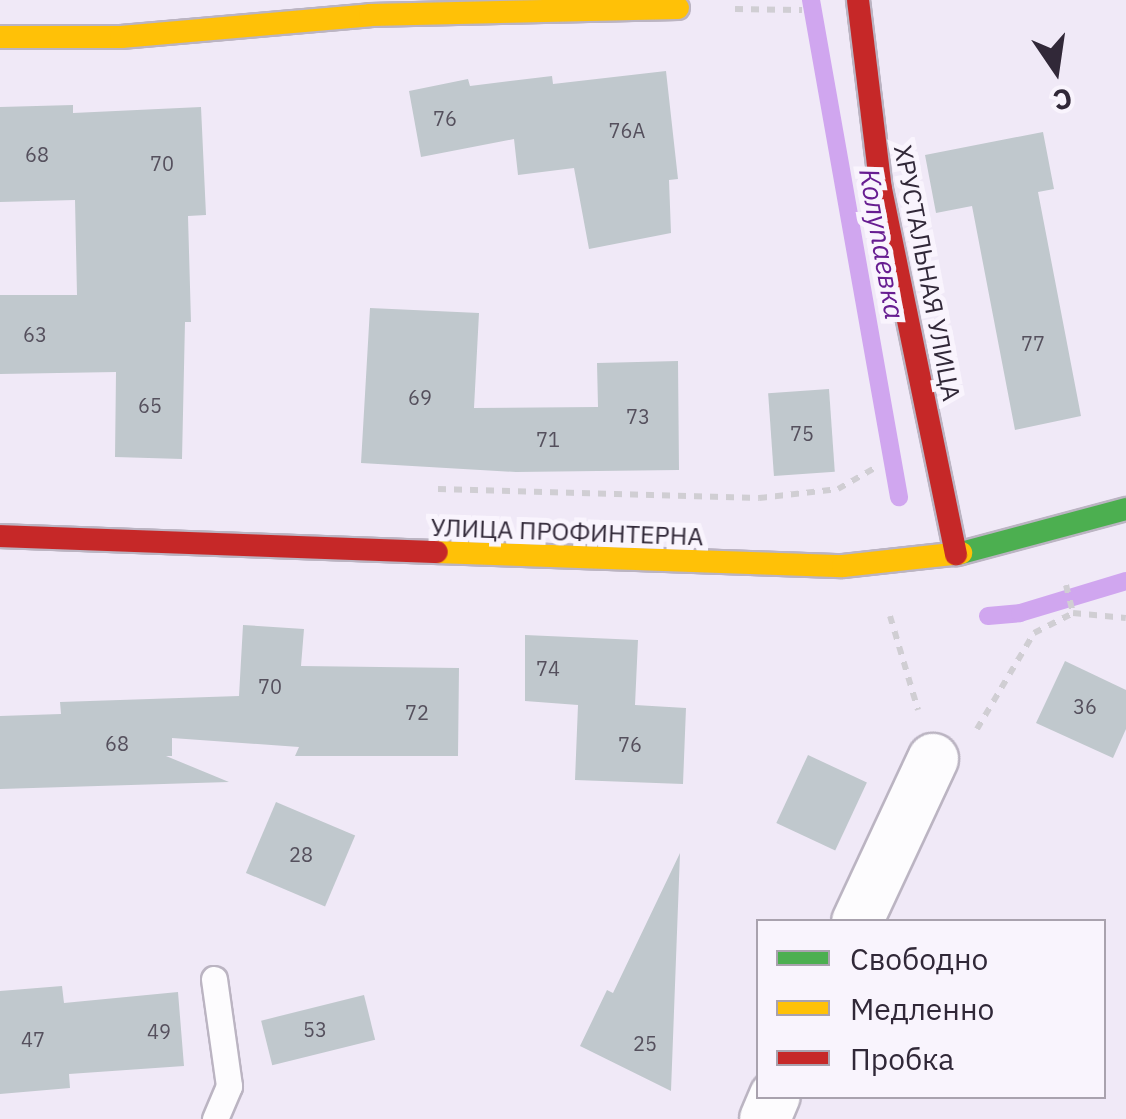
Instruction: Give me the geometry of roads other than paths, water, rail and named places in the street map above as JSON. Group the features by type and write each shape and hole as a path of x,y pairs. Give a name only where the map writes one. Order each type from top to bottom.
{"street":[{"name":"ХРУСТАЛЬНАЯ УЛИЦА","path":"858,0 881,189 956,554"},
{"path":"0,36 122,38 370,15 678,8"},
{"name":"УЛИЦА ПРОФИНТЕРНА","path":"0,536 750,567 843,566 956,554 1126,508"},
{"path":"858,919 933,759"}],"lane":[{"path":"214,978 230,1086 215,1119"}],"waterway":[{"name":"Колупаевка","path":"811,0 899,497"},
{"name":"Колупаевка","path":"988,616 1020,613 1126,581"}]}
